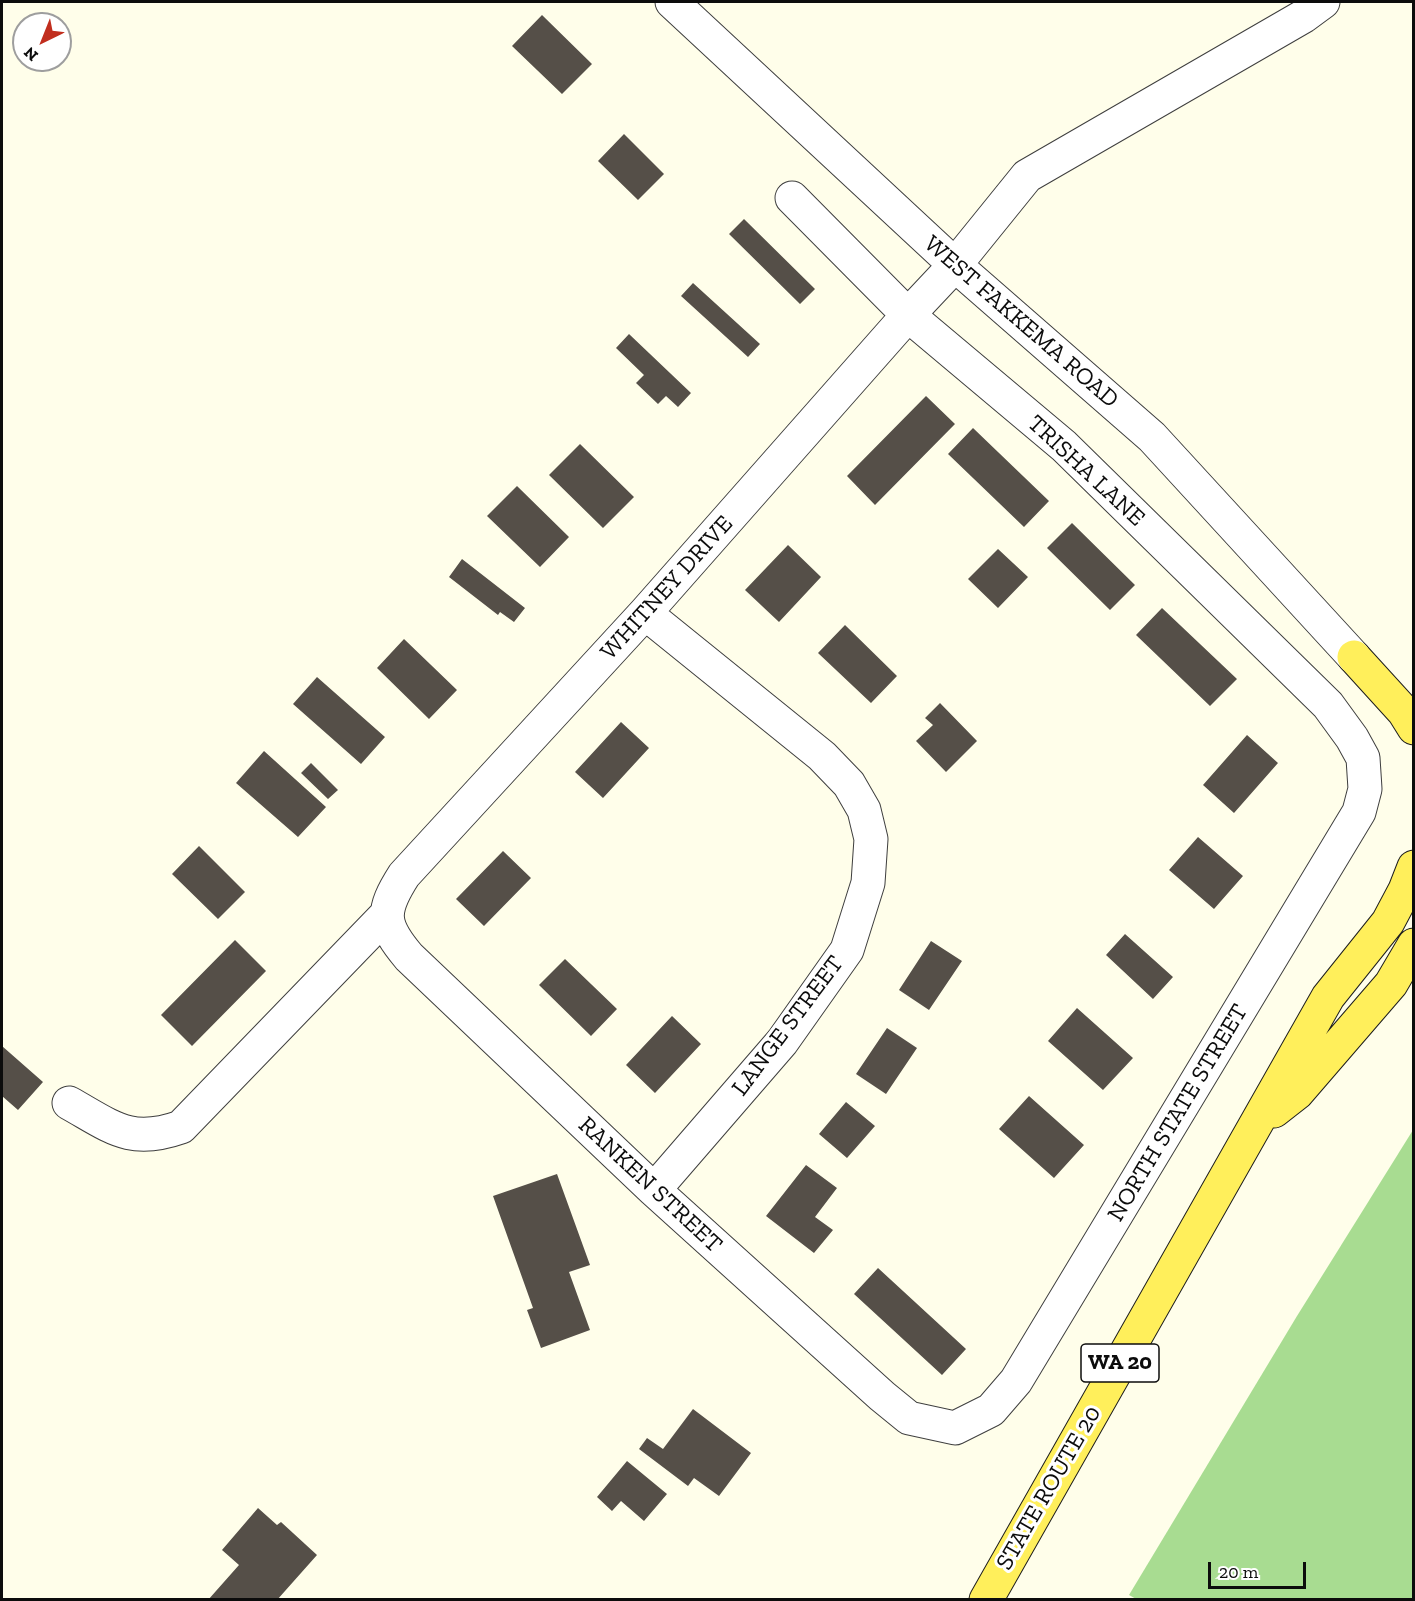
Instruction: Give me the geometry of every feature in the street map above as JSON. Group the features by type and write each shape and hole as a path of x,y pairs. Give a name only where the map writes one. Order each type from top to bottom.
{"main road":[{"path":"1354,657 1413,699"},
{"path":"1354,657 1404,712 1413,728"},
{"name":"STATE ROUTE 20","path":"986,1599 1328,997 1388,922 1405,890 1413,867"},
{"name":"STATE ROUTE 20","path":"1254,1126 1297,1093 1347,1037 1391,984 1413,945"}],"street":[{"name":"WEST FAKKEMA ROAD","path":"672,2 954,265 1152,437 1354,657"},
{"name":"WHITNEY DRIVE","path":"387,914 391,896 404,875 645,613 954,265 1027,176 1304,16 1323,2"},
{"name":"TRISHA LANE","path":"792,198 908,315 1064,446 1328,705 1352,738 1363,758"},
{"name":"LANGE STREET","path":"645,613 822,756 849,784 864,810 871,839 868,884 847,950 782,1042 654,1190"},
{"name":"NORTH STATE STREET","path":"940,1426 955,1428 991,1410 1016,1381 1359,812 1365,789 1363,758"},
{"path":"69,1103 118,1131 135,1135 160,1134 181,1127 387,914"},
{"name":"RANKEN STREET","path":"387,914 393,938 409,957 654,1190 882,1396 909,1418 940,1426"}],"green space":[{"path":"1413,1130 1413,1599 1138,1600 1129,1595 1297,1316"}],"building":[{"path":"542,15 592,64 562,94 512,46"},
{"path":"624,134 664,174 638,200 598,161"},
{"path":"744,219 815,289 800,304 729,234"},
{"path":"693,283 760,344 748,357 681,296"},
{"path":"629,334 691,393 678,407 666,396 658,404 636,383 644,375 616,348"},
{"path":"926,396 955,424 875,505 847,476"},
{"path":"973,428 1049,501 1024,527 948,454"},
{"path":"580,444 634,497 603,528 549,475"},
{"path":"517,486 569,537 540,567 487,516"},
{"path":"1072,523 1135,585 1110,610 1047,548"},
{"path":"788,545 821,577 779,622 745,590"},
{"path":"998,549 1028,577 998,608 968,579"},
{"path":"462,559 525,608 514,622 500,612 498,615 449,577"},
{"path":"1162,608 1237,679 1210,706 1136,635"},
{"path":"845,625 897,676 871,703 818,653"},
{"path":"404,639 457,690 429,719 377,668"},
{"path":"317,677 385,737 361,764 293,704"},
{"path":"940,703 977,741 946,772 916,741 933,725 925,718"},
{"path":"621,722 649,748 603,798 575,772"},
{"path":"1247,735 1278,763 1234,813 1203,785"},
{"path":"264,751 326,807 298,837 236,783"},
{"path":"311,763 338,790 328,799 301,773"},
{"path":"1198,837 1243,876 1214,909 1169,870"},
{"path":"199,846 245,892 218,919 172,874"},
{"path":"503,851 531,878 484,926 456,899"},
{"path":"1125,934 1173,977 1153,999 1106,955"},
{"path":"235,940 266,971 192,1046 161,1015"},
{"path":"931,941 962,961 929,1010 899,990"},
{"path":"565,959 617,1009 591,1036 539,985"},
{"path":"1077,1008 1133,1058 1103,1090 1048,1041"},
{"path":"672,1016 701,1044 655,1093 626,1065"},
{"path":"887,1028 917,1048 886,1094 856,1074"},
{"path":"2,1046 43,1082 18,1110 2,1096"},
{"path":"1029,1096 1084,1145 1054,1178 999,1129"},
{"path":"846,1102 875,1126 847,1158 819,1134"},
{"path":"806,1165 837,1188 815,1217 833,1230 814,1253 766,1216"},
{"path":"557,1174 590,1265 569,1272 590,1330 541,1348 527,1310 533,1308 493,1196"},
{"path":"878,1268 966,1349 942,1375 854,1294"},
{"path":"693,1409 751,1453 719,1496 694,1478 688,1486 639,1449 647,1438 663,1449"},
{"path":"627,1461 667,1494 644,1521 621,1501 612,1511 597,1497"},
{"path":"258,1508 277,1525 281,1522 317,1555 277,1600 208,1600 239,1565 222,1550"}]}
